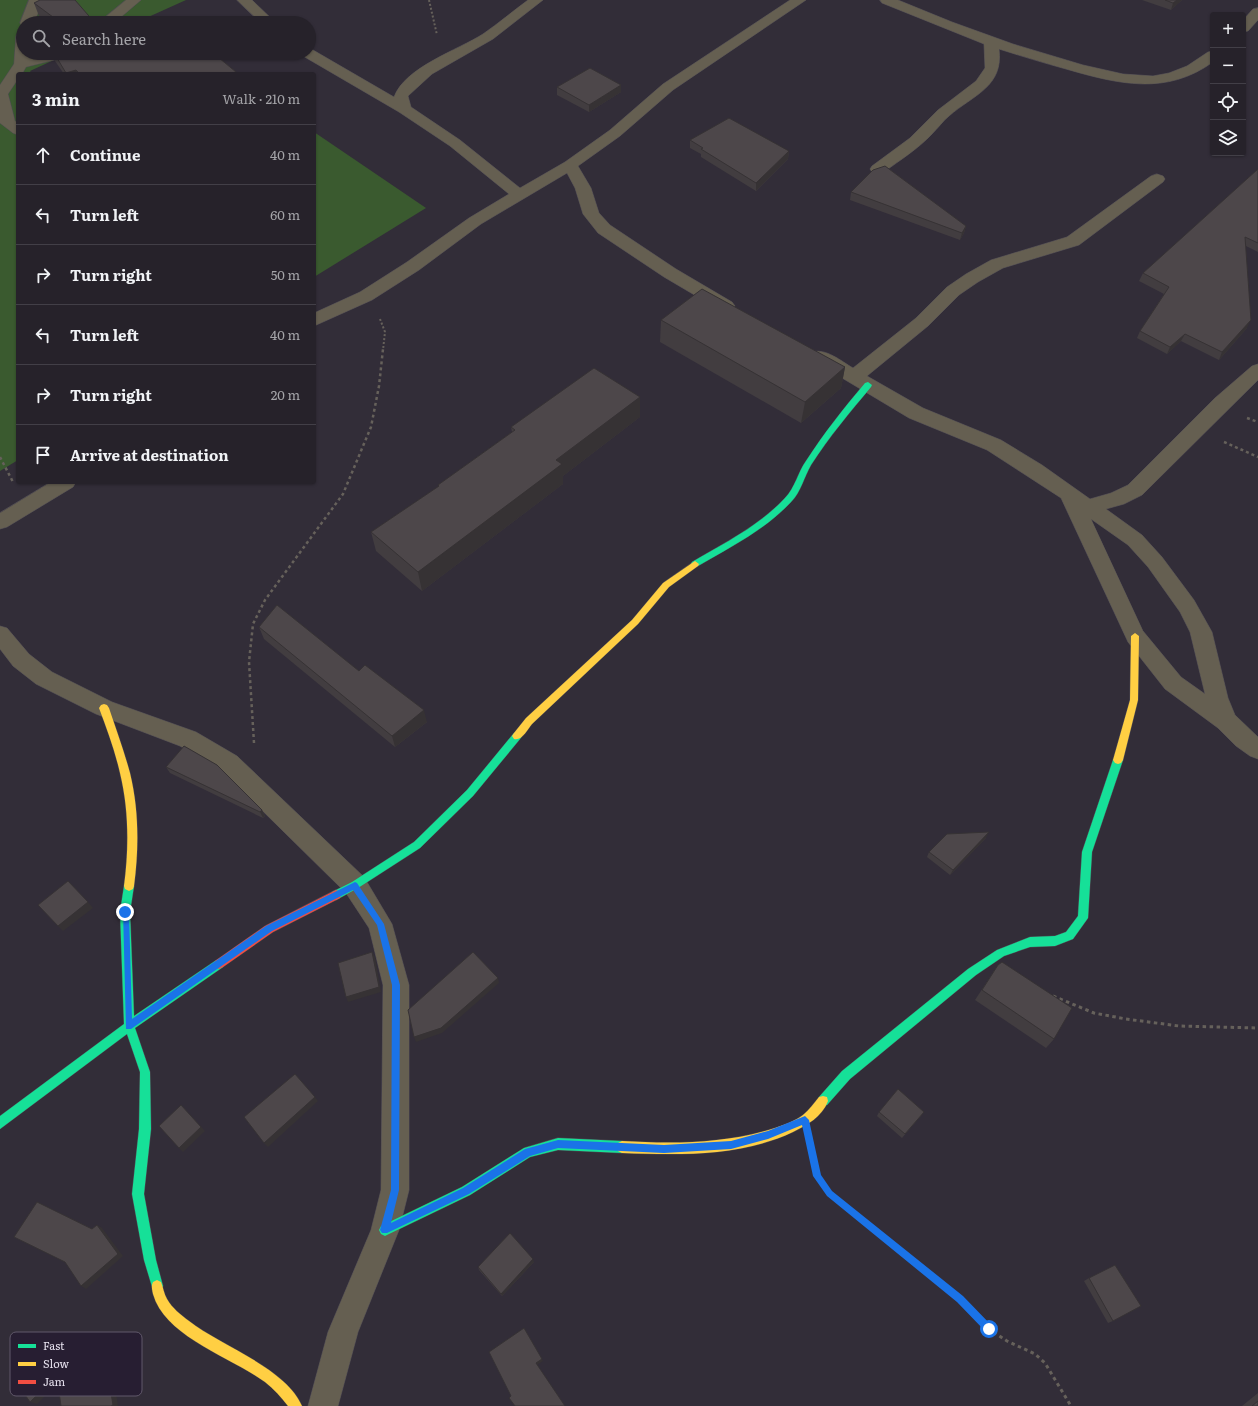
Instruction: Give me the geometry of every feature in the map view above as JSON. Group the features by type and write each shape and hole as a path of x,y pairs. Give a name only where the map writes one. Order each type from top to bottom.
{"street":[{"path":"30,16 36,0"},
{"path":"113,16 134,0"},
{"path":"244,0 261,16"},
{"path":"404,109 401,96 407,87 417,78 495,32 514,19 536,0"},
{"path":"316,319 366,296 413,266 475,221 570,165 616,133 668,88 799,0"},
{"path":"887,0 991,41 1088,71 1130,79 1167,78 1197,68 1210,57"},
{"path":"1246,25 1258,11 1255,0"},
{"path":"878,169 927,131 941,115 960,99 977,89 986,79 991,70 993,60 991,41"},
{"path":"316,58 404,109 455,143 519,195"},
{"path":"16,129 8,123 1,94 21,64 21,60"},
{"path":"21,64 37,60"},
{"path":"570,165 583,188 591,214 604,228 670,274 743,315"},
{"path":"0,1123 129,1026 269,929 355,885 417,844 470,793 529,721 635,622 666,585 687,568 746,534 773,515 790,499 804,470 861,381 953,291 997,264 1073,241 1157,179"},
{"path":"803,347 916,413 994,445 1035,470 1135,540 1155,562 1187,606 1201,632 1217,698 1226,721"},
{"path":"1087,507 1117,499 1135,490 1258,370"},
{"path":"0,522 63,484"},
{"path":"1069,494 1135,636 1173,683 1226,721 1244,739 1258,749"},
{"path":"0,634 21,660 44,678 104,708 188,739 229,763 355,885 380,924 396,985 395,1190 384,1230 343,1332 326,1390 323,1406"},
{"path":"384,1230 466,1191 528,1152 558,1144 664,1149 731,1145 768,1135 805,1120 846,1075 972,972 1001,953 1030,942 1055,941 1069,936 1083,918 1087,852 1113,777 1134,700 1135,636"},
{"path":"104,708 127,781 133,821 133,855 125,912 129,1026 145,1072 145,1128 138,1194 150,1260 162,1303 190,1331 260,1372 290,1395 296,1406"}],"path":[{"path":"429,0 443,63"},
{"path":"254,786 254,725 249,662 253,624 265,600 343,494 371,428 379,386 385,332 379,314 366,296"},
{"path":"1198,427 1237,448 1258,456"},
{"path":"1047,992 1094,1013 1126,1019 1179,1026 1258,1028"},
{"path":"805,1120 818,1176 830,1194 960,1299 989,1329 1007,1341 1035,1354 1045,1363 1056,1379 1064,1397 1071,1406"}],"green space":[{"path":"0,0 186,0 151,16 16,16 16,60 54,60 30,71 31,72 16,72 16,461 0,471"},
{"path":"316,133 426,208 316,276"}],"building":[{"path":"40,0 75,0 89,16 52,16 34,3"},
{"path":"1165,0 1177,0 1173,3"},
{"path":"58,60 221,60 236,72 78,72 76,70 65,72"},
{"path":"590,68 621,85 589,105 557,87"},
{"path":"729,118 789,151 756,183 701,149 703,148 690,140"},
{"path":"885,166 966,226 962,233 851,192 873,170"},
{"path":"1258,169 1258,243 1245,237 1251,320 1222,352 1185,334 1170,347 1140,331 1169,287 1143,273"},
{"path":"702,289 845,367 805,402 661,320"},
{"path":"594,368 640,397 556,460 562,464 418,572 371,532 439,486 438,485 515,430 511,427"},
{"path":"277,605 359,671 365,665 424,710 392,736 259,627"},
{"path":"184,746 217,765 262,810 260,812 166,767"},
{"path":"989,832 953,870 929,852 947,834"},
{"path":"68,881 88,902 58,926 38,905"},
{"path":"372,952 379,987 346,997 338,963"},
{"path":"473,952 498,978 441,1028 414,1037 408,1010"},
{"path":"1002,962 1072,1008 1054,1039 982,990 998,965"},
{"path":"295,1074 315,1097 264,1143 244,1117"},
{"path":"898,1089 924,1112 905,1134 879,1112"},
{"path":"181,1105 201,1127 179,1148 159,1126"},
{"path":"37,1202 92,1229 97,1225 118,1254 81,1286 65,1262 14,1237"},
{"path":"510,1233 533,1259 501,1294 478,1267"},
{"path":"1115,1265 1141,1306 1113,1321 1089,1278"},
{"path":"524,1328 542,1359 536,1363 565,1406 515,1406 509,1398 511,1396 489,1352"},
{"path":"26,1396 36,1396 30,1402"},
{"path":"60,1396 112,1396 113,1405 111,1406 61,1406"},
{"path":"1258,1401 1258,1406 1252,1406"}],"traffic: fast":[{"path":"695,564 756,528 788,500 805,468 820,446 868,385"},
{"path":"336,895 355,885 417,845 470,793 517,736"},
{"path":"823,1101 846,1075 972,972 1001,953 1030,942 1055,941 1069,936 1083,918 1087,852 1118,760"},
{"path":"129,886 125,912 129,1026 145,1072 145,1129 138,1194 150,1260 157,1286"},
{"path":"0,1123 129,1026 219,964"},
{"path":"385,1230 466,1191 528,1152 558,1144 622,1147"}],"traffic: slow":[{"path":"517,736 529,721 635,622 666,585 695,564"},
{"path":"1118,760 1134,700 1135,636"},
{"path":"104,708 117,745 130,795 133,834 129,886"},
{"path":"622,1147 692,1148 738,1143 761,1138 783,1131 804,1121 823,1101"},
{"path":"157,1286 163,1304 177,1319 193,1332 252,1366 269,1378 285,1391 296,1406"}],"traffic: jam":[{"path":"219,964 269,929 336,895"}],"route":[{"path":"125,912 129,1026 269,929 355,885 380,924 396,985 395,1190 384,1230 466,1191 528,1152 558,1144 664,1149 731,1145 768,1135 805,1120 813,1160 818,1176 830,1194 960,1299 989,1329"}]}
